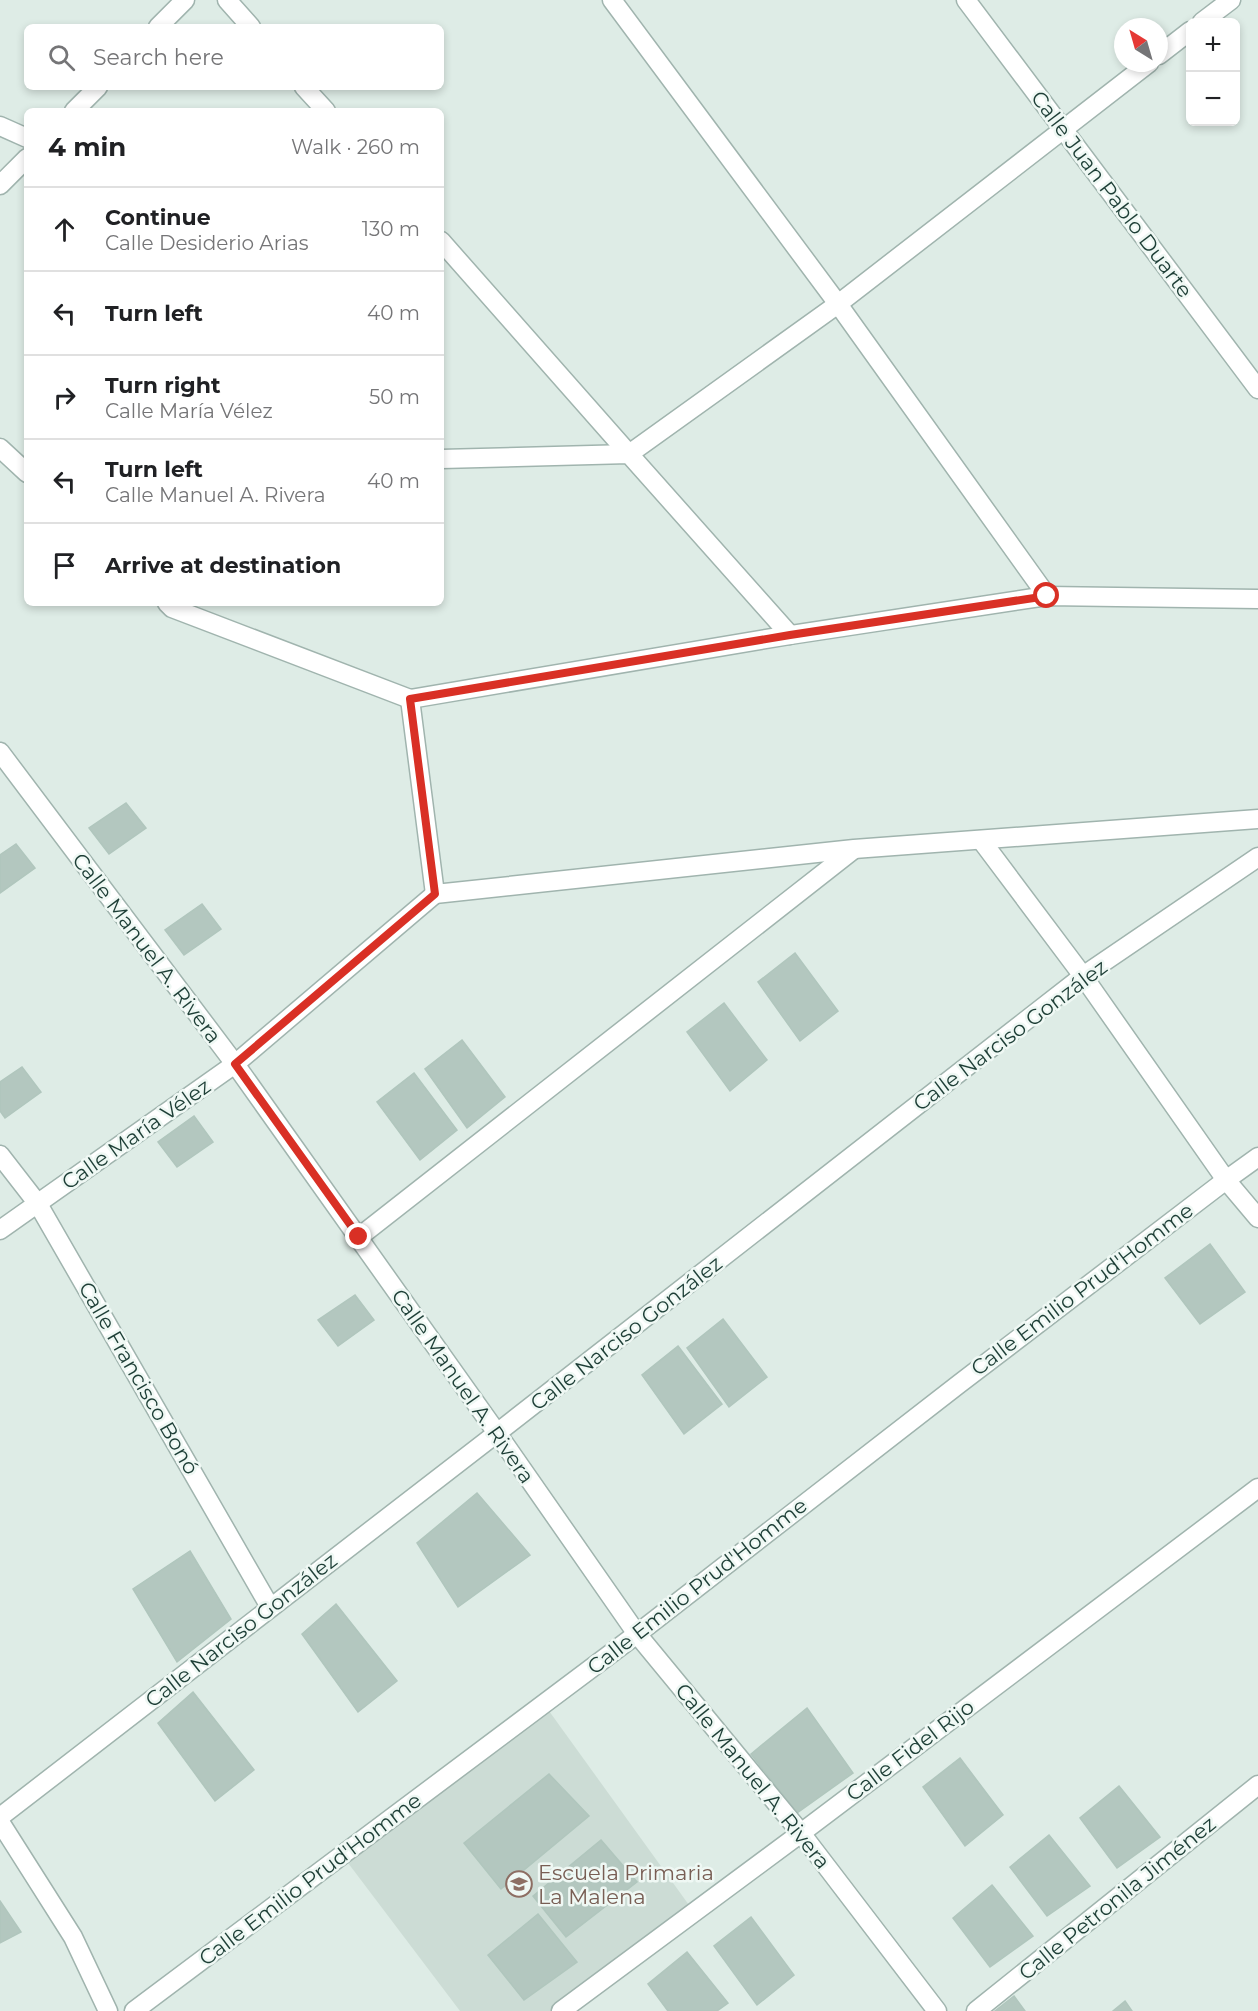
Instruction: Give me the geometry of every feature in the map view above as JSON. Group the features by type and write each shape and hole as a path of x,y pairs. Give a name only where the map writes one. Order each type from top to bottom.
{"street":[{"path":"161,24 185,0"},
{"path":"227,0 248,24"},
{"path":"612,0 838,304 1047,596"},
{"name":"Calle Juan Pablo Duarte","path":"966,0 1258,388"},
{"path":"1207,18 1231,0"},
{"path":"1168,48 1186,35"},
{"path":"444,459 629,454 838,304 1137,72"},
{"path":"77,108 95,90"},
{"path":"307,90 323,108"},
{"path":"0,126 24,137"},
{"path":"0,185 24,161"},
{"path":"444,244 790,635"},
{"path":"0,448 24,470"},
{"path":"170,606 410,699 790,635 1047,596 1258,599"},
{"path":"410,699 435,894 854,849 1258,819"},
{"name":"Calle Manuel A. Rivera","path":"0,752 235,1064 497,1433 637,1635 801,1833 938,2011"},
{"path":"981,840 1083,976 1226,1180 1258,1218"},
{"path":"359,1237 854,849"},
{"name":"Calle Narciso González","path":"0,1816 497,1433 1083,976 1258,857"},
{"name":"Calle María Vélez","path":"0,1230 235,1064 435,894"},
{"name":"Calle Francisco Bonó","path":"0,1155 38,1204 270,1607"},
{"name":"Calle Emilio Prud'Homme","path":"134,2011 637,1635 959,1384 1258,1157"},
{"name":"Calle Fidel Rijo","path":"561,2011 1258,1488"},
{"name":"Calle Petronila Jiménez","path":"976,2011 1258,1785"},
{"path":"0,1822 73,1937 108,2011"}],"shaded area":[{"name":"Escuela Primaria La Malena","path":"544,1704 694,1912 561,2011 460,2011 342,1855"}],"building":[{"path":"126,803 146,828 109,854 89,828"},
{"path":"16,844 35,868 0,893 0,855"},
{"path":"202,904 221,929 184,955 165,930"},
{"path":"795,953 838,1011 800,1041 758,982"},
{"path":"724,1003 767,1060 730,1091 687,1032"},
{"path":"462,1040 505,1097 467,1128 425,1069"},
{"path":"22,1067 41,1092 5,1118 0,1111 0,1082"},
{"path":"414,1073 457,1130 420,1160 377,1102"},
{"path":"194,1116 213,1142 177,1167 158,1142"},
{"path":"1210,1244 1245,1292 1200,1324 1165,1278"},
{"path":"355,1295 374,1320 338,1346 318,1320"},
{"path":"723,1319 767,1377 729,1407 687,1348"},
{"path":"678,1346 722,1404 684,1434 642,1375"},
{"path":"477,1493 530,1555 458,1607 417,1543"},
{"path":"190,1551 231,1619 177,1662 133,1589"},
{"path":"336,1604 397,1681 358,1712 302,1634"},
{"path":"193,1692 254,1770 215,1801 158,1723"},
{"path":"807,1708 853,1773 797,1813 751,1754"},
{"path":"960,1758 1003,1815 965,1846 923,1787"},
{"path":"549,1774 589,1816 501,1889 464,1843"},
{"path":"1119,1786 1160,1837 1117,1868 1080,1818"},
{"path":"1049,1835 1090,1886 1047,1916 1010,1867"},
{"path":"601,1840 637,1882 566,1937 533,1896"},
{"path":"992,1885 1033,1936 990,1967 953,1918"},
{"path":"0,1901 21,1932 0,1943"},
{"path":"538,1914 577,1962 524,2000 488,1955"},
{"path":"751,1917 794,1975 757,2005 714,1946"},
{"path":"687,1952 728,2003 717,2011 668,2011 648,1984"},
{"path":"1014,1996 1025,2011 995,2011"},
{"path":"1125,2001 1132,2011 1113,2011"}],"place":[{"name":"Escuela Primaria La Malena","path":"519,1884"}],"route":[{"path":"359,1237 235,1064 435,894 410,699 790,635 1047,596"}]}
